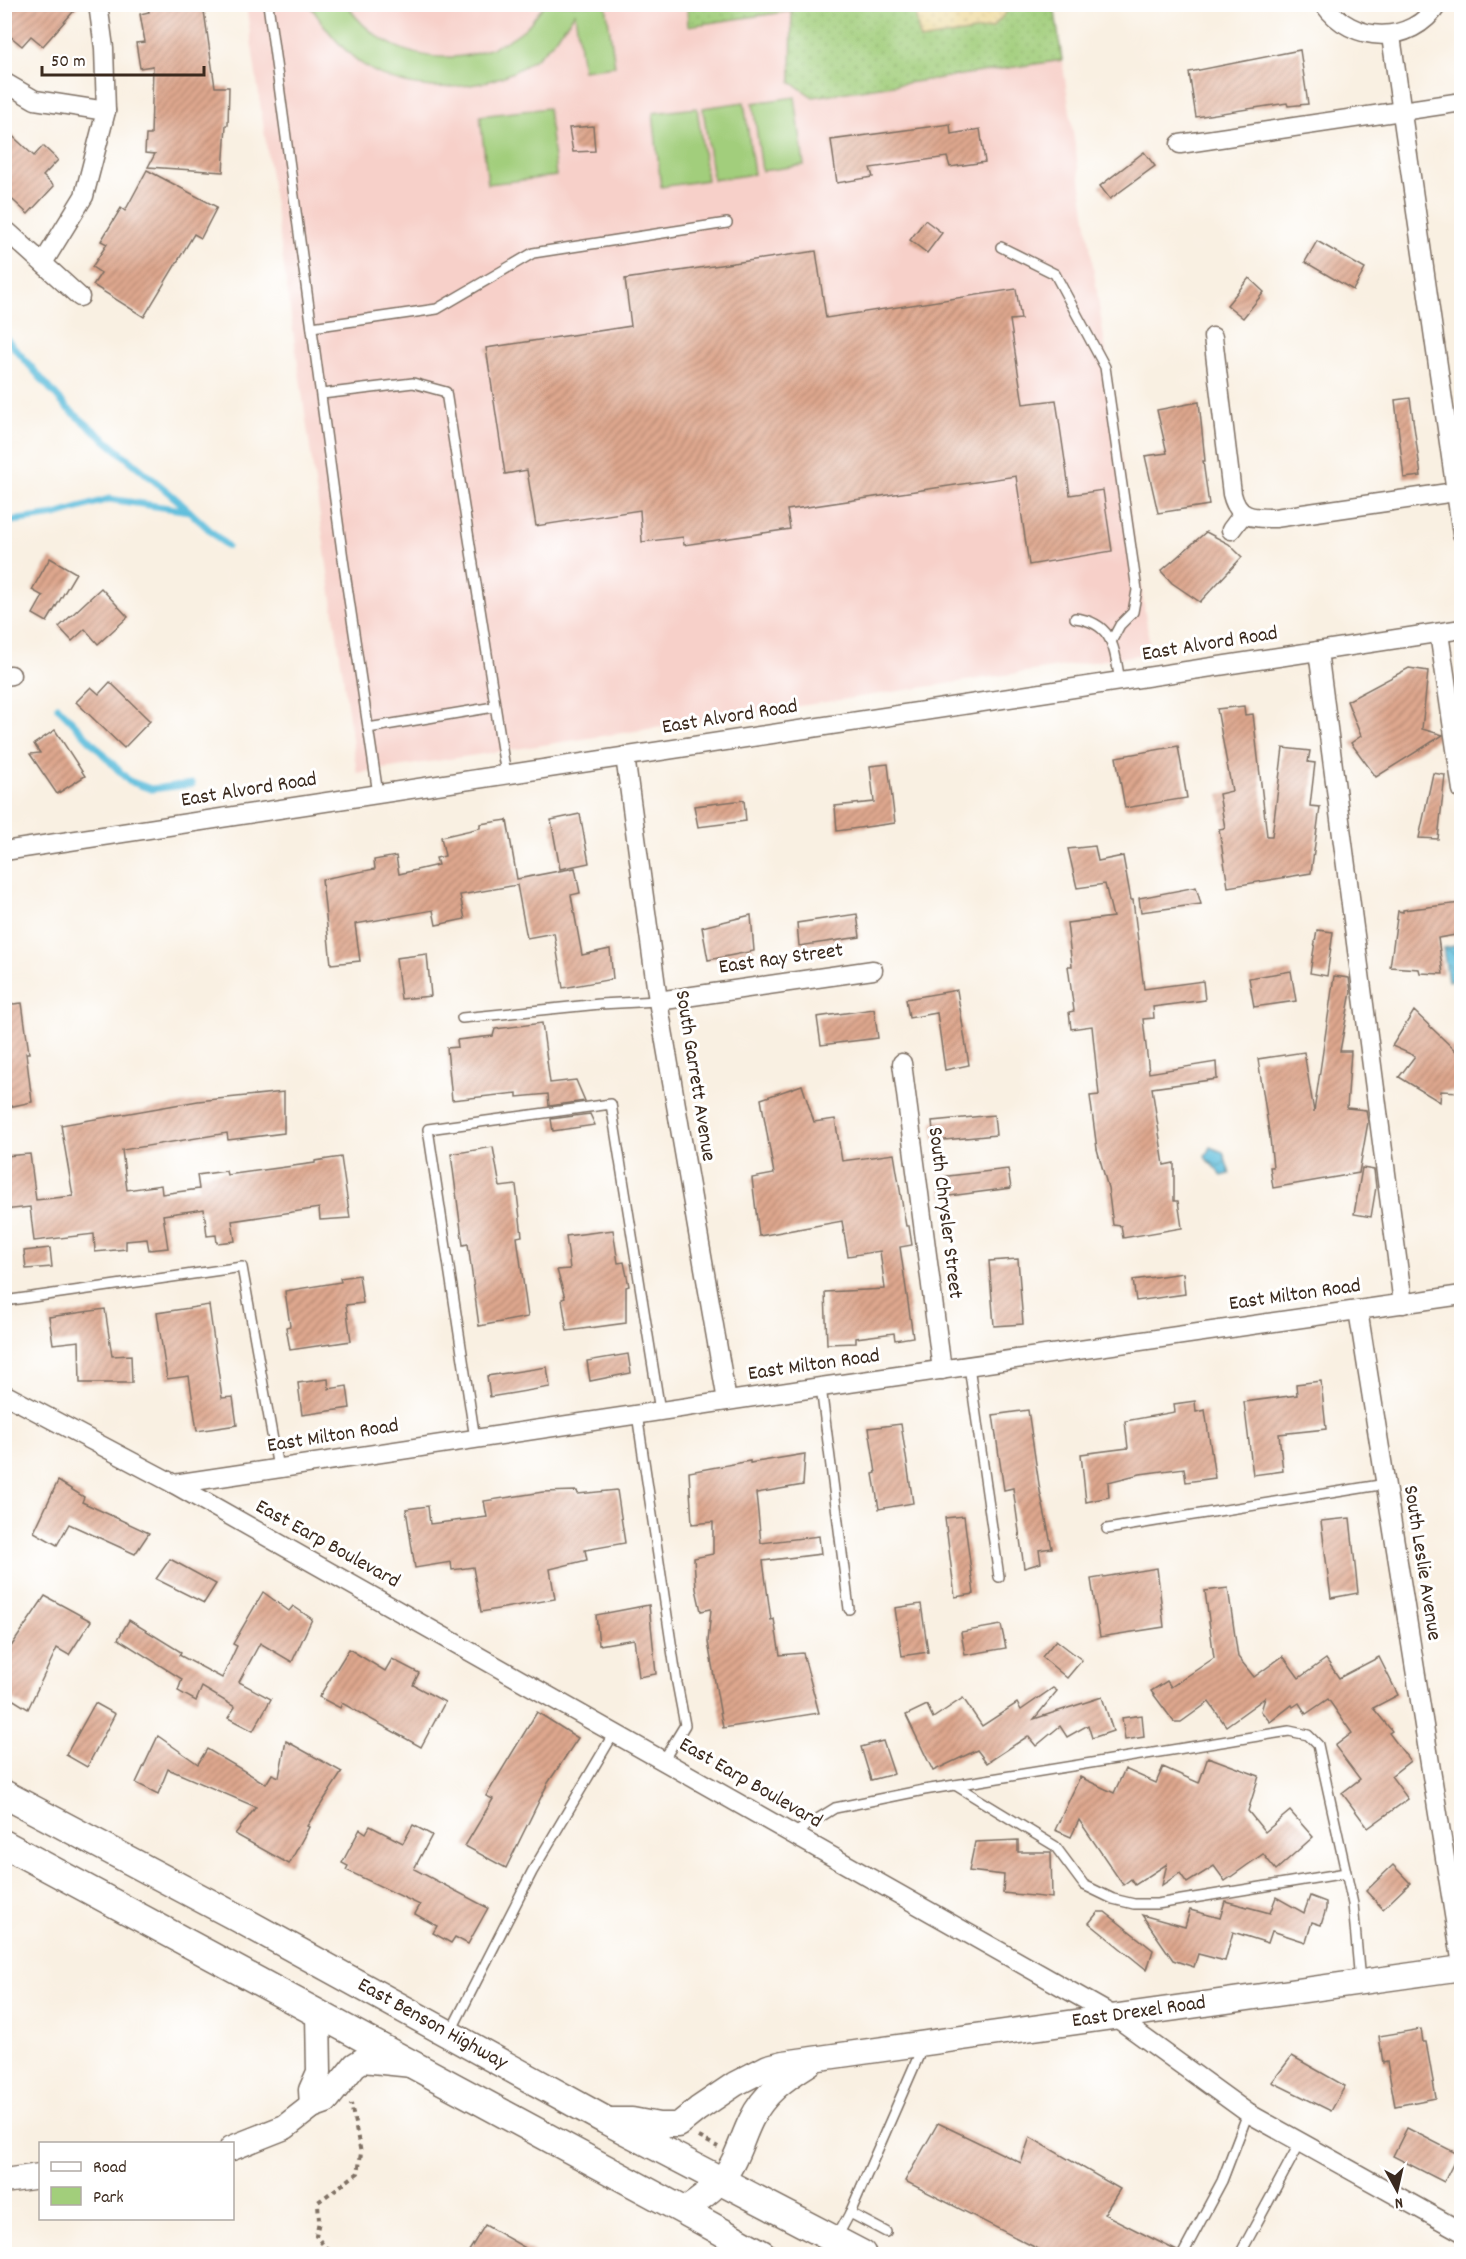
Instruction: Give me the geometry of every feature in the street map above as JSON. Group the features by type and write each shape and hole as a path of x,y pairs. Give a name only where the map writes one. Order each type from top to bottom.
{"main road":[{"name":"East Benson Highway","path":"4,1794 238,1918 605,2120 862,2254"},
{"name":"East Benson Highway","path":"4,1844 762,2254"}],"street":[{"path":"42,263 84,196 106,111 104,48 98,4"},
{"path":"1324,4 1331,15 1348,28 1369,35 1390,36 1413,28 1432,14 1438,4"},
{"path":"1390,36 1458,492 1461,534"},
{"path":"4,82 35,99 106,111"},
{"path":"1180,144 1461,102"},
{"path":"8,232 80,297"},
{"path":"1214,337 1232,494 1234,505 1243,514 1257,518 1275,518 1458,492"},
{"path":"1231,530 1243,514"},
{"name":"East Alvord Road","path":"4,851 1461,629"},
{"path":"1439,633 1461,790"},
{"path":"1318,651 1403,1304"},
{"name":"South Garrett Avenue","path":"625,756 658,1001 727,1401"},
{"name":"East Ray Street","path":"658,1001 873,970"},
{"name":"South Chrysler Street","path":"902,1063 942,1370"},
{"name":"East Milton Road","path":"174,1484 637,1414 1461,1295"},
{"name":"South Leslie Avenue","path":"1358,1310 1461,1966"},
{"name":"East Earp Boulevard","path":"4,1394 174,1484 1114,2016 1248,2113 1461,2232"},
{"name":"East Drexel Road","path":"605,2120 632,2120 660,2125 678,2125 715,2096 755,2073 784,2062 925,2044 1461,1966"},
{"path":"312,2106 311,2090 319,2072 318,2014"},
{"path":"684,2211 720,2181 736,2155 752,2118 766,2097 782,2080 817,2058"},
{"path":"234,2147 285,2127 312,2106 326,2102 355,2065 363,2060 414,2066"},
{"path":"4,2181 39,2176"}],"lane":[{"path":"267,4 343,559 378,794"},
{"path":"312,327 437,309 533,253 727,223"},
{"path":"1000,247 1055,274 1105,367 1137,590 1133,612 1120,625 1112,640"},
{"path":"322,394 413,383 446,392 506,775"},
{"path":"1075,618 1097,624 1112,640 1120,681"},
{"path":"368,728 494,707"},
{"path":"462,1018 600,1004 658,1001"},
{"path":"475,1439 428,1128 611,1104 660,1411"},
{"path":"4,1301 242,1267 278,1468"},
{"path":"969,1366 999,1577"},
{"path":"821,1387 849,1609"},
{"path":"637,1414 685,1725 663,1761"},
{"path":"1107,1529 1386,1484"},
{"path":"793,1834 835,1808 955,1785 1289,1731 1308,1735 1318,1745 1353,1904 1360,1982"},
{"path":"449,2036 532,1872 614,1733"},
{"path":"955,1785 1055,1846 1084,1885 1113,1899 1134,1904 1157,1904 1346,1873"},
{"path":"836,2241 925,2044"},
{"path":"1183,2254 1222,2181 1248,2113"},
{"path":"1240,2254 1300,2142"},
{"path":"850,2213 886,2232"}],"path":[{"path":"337,2254 325,2247 316,2236 319,2221 318,2202 358,2173 361,2153 349,2094"},
{"path":"699,2137 718,2147"}],"shaded area":[{"path":"246,5 1054,5 1151,653 357,773"}],"green space":[{"path":"310,5 347,5 363,25 383,40 405,50 429,56 453,57 477,53 501,44 526,28 544,5 606,5 615,66 583,70 575,13 543,52 524,66 503,77 454,87 429,87 405,83 382,75 354,58 333,37"},
{"path":"687,5 1054,5 1062,60 813,97 791,82 792,11 688,26"},
{"path":"795,97 804,165 762,171 753,103"},
{"path":"744,102 754,174 713,180 703,108"},
{"path":"548,108 556,176 488,184 480,116"},
{"path":"697,108 707,180 661,187 653,113"}],"sand":[{"path":"1014,4 992,28 920,40 914,5"}],"water":[{"path":"1461,945 1461,979 1448,981 1443,948"},
{"path":"1210,1147 1223,1152 1230,1174 1222,1176 1205,1157"}],"building":[{"path":"4,4 80,4 43,46 31,36 22,46 4,31"},
{"path":"147,4 203,4 215,87 229,87 223,172 148,167 155,154 145,153 146,135 151,135 153,66 140,68 136,43 145,42 140,14 149,12"},
{"path":"1300,50 1308,104 1288,106 1287,103 1196,117 1189,72"},
{"path":"950,124 951,134 980,129 985,162 950,167 947,157 870,168 873,177 837,183 831,140"},
{"path":"593,126 595,151 573,152 569,128"},
{"path":"4,128 34,156 43,146 58,160 43,176 54,186 28,214 4,192"},
{"path":"1144,152 1155,166 1110,199 1100,186"},
{"path":"147,170 217,207 201,238 194,234 144,317 93,285 101,273 92,267 107,244 101,241 121,208 125,211"},
{"path":"925,220 942,233 927,253 910,240"},
{"path":"1317,241 1365,269 1353,290 1305,262"},
{"path":"816,251 826,318 1016,289 1021,319 1010,320 1023,404 1056,400 1070,495 1103,490 1112,551 1029,565 1016,476 787,510 790,529 684,545 683,537 642,542 640,510 536,526 527,470 505,474 486,348 631,326 625,279"},
{"path":"1249,278 1264,292 1243,318 1227,305"},
{"path":"1410,398 1421,476 1404,478 1395,400"},
{"path":"1199,402 1209,505 1158,513 1145,456 1167,453 1157,410"},
{"path":"1206,532 1229,544 1242,557 1200,602 1172,583 1161,571"},
{"path":"50,558 76,573 47,622 33,614 43,596 32,590"},
{"path":"101,588 128,617 98,644 85,629 72,641 59,627"},
{"path":"1409,668 1428,671 1422,729 1443,735 1376,777 1351,743 1361,736 1347,701"},
{"path":"110,682 150,721 124,748 76,702 91,687 99,694"},
{"path":"1244,706 1245,715 1253,714 1267,836 1272,836 1283,748 1310,751 1308,762 1315,763 1310,806 1320,807 1311,873 1228,887 1219,829 1225,828 1219,794 1232,791 1217,709"},
{"path":"55,730 85,776 57,794 30,754 40,753 34,744"},
{"path":"1178,746 1187,798 1125,808 1116,757"},
{"path":"888,764 895,823 837,831 835,806 874,802 870,766"},
{"path":"1433,773 1445,775 1438,839 1419,838"},
{"path":"744,800 746,821 698,827 694,806"},
{"path":"580,814 589,863 560,869 551,820"},
{"path":"507,820 517,879 575,868 580,893 571,895 582,955 610,949 613,979 563,988 554,933 527,938 517,885 460,895 465,919 436,925 433,910 355,924 360,961 331,964 322,879 375,869 374,860 396,856 399,874 438,865 436,858 445,856 441,837 480,828 480,824"},
{"path":"1095,846 1098,861 1123,856 1131,900 1133,900 1144,989 1203,981 1205,1000 1153,1007 1154,1018 1143,1019 1149,1073 1216,1062 1217,1079 1152,1088 1164,1165 1174,1163 1174,1201 1178,1201 1182,1228 1123,1238 1121,1226 1113,1225 1108,1188 1097,1149 1090,1096 1099,1095 1092,1026 1071,1029 1069,1012 1074,1011 1068,966 1072,966 1067,923 1113,917 1105,884 1077,888 1068,849"},
{"path":"1196,887 1201,904 1141,912 1139,898"},
{"path":"1461,903 1461,934 1438,938 1443,974 1420,973 1419,969 1390,967 1398,911"},
{"path":"857,914 860,937 799,946 797,923"},
{"path":"751,915 754,951 708,960 702,927"},
{"path":"1317,930 1333,932 1327,976 1310,973"},
{"path":"427,954 431,996 401,999 396,958"},
{"path":"1291,971 1296,1001 1254,1007 1249,978"},
{"path":"1334,976 1349,978 1351,992 1340,1051 1351,1051 1347,1108 1366,1110 1368,1122 1359,1173 1273,1188 1270,1138 1258,1059 1304,1052 1314,1112"},
{"path":"957,990 969,1065 945,1070 937,1013 909,1018 906,999"},
{"path":"22,1003 29,1053 26,1053 32,1102 4,1108 4,1005"},
{"path":"874,1009 878,1038 821,1045 817,1017"},
{"path":"1414,1011 1461,1056 1461,1092 1441,1091 1440,1102 1399,1077 1415,1056 1392,1046"},
{"path":"542,1023 550,1083 576,1080 585,1101 549,1106 548,1094 517,1097 517,1093 452,1100 447,1048 458,1047 457,1040 493,1036 495,1029"},
{"path":"802,1085 814,1122 835,1119 842,1161 894,1154 906,1226 909,1226 912,1245 900,1247 913,1337 895,1340 894,1333 856,1338 856,1343 827,1344 825,1292 885,1289 880,1251 848,1256 842,1221 759,1236 752,1178 774,1174 761,1099"},
{"path":"284,1092 284,1133 228,1140 227,1133 122,1150 127,1190 161,1185 162,1194 199,1189 197,1175 226,1171 227,1175 315,1163 315,1161 341,1157 350,1218 320,1220 319,1208 232,1221 235,1241 217,1243 216,1235 207,1236 204,1209 163,1215 168,1248 149,1250 147,1239 126,1241 126,1249 95,1252 94,1234 34,1241 30,1207 4,1210 4,1156 30,1154 36,1200 73,1196 61,1125 198,1101"},
{"path":"590,1114 595,1125 553,1131 551,1119"},
{"path":"994,1115 996,1135 934,1141 932,1121"},
{"path":"493,1147 500,1187 516,1185 522,1236 517,1237 528,1317 479,1326 468,1244 463,1245 451,1154"},
{"path":"1362,1168 1374,1170 1376,1187 1371,1217 1354,1214"},
{"path":"1008,1169 1011,1188 942,1197 940,1177"},
{"path":"613,1230 618,1263 624,1262 629,1286 626,1287 626,1323 567,1331 562,1299 565,1298 557,1270 570,1269 566,1236"},
{"path":"50,1248 52,1267 26,1269 24,1251"},
{"path":"1018,1259 1023,1324 994,1326 989,1261"},
{"path":"1183,1273 1185,1294 1136,1301 1133,1280"},
{"path":"359,1275 363,1303 346,1305 351,1341 290,1350 286,1327 290,1326 285,1291 341,1282 340,1278"},
{"path":"209,1305 222,1398 233,1397 237,1425 197,1431 189,1376 167,1379 157,1313"},
{"path":"105,1309 112,1356 131,1355 132,1383 80,1383 79,1341 53,1344 49,1317"},
{"path":"628,1354 631,1373 590,1381 587,1361"},
{"path":"547,1367 550,1387 490,1397 487,1376"},
{"path":"328,1379 329,1389 347,1386 350,1408 302,1415 298,1383"},
{"path":"1321,1381 1326,1429 1279,1434 1283,1471 1253,1475 1244,1402 1297,1395 1296,1384"},
{"path":"1195,1401 1196,1412 1205,1410 1215,1478 1186,1482 1184,1468 1140,1474 1108,1482 1109,1497 1086,1502 1081,1454 1128,1448 1125,1421 1175,1412 1174,1404"},
{"path":"1028,1410 1040,1491 1052,1548 1039,1550 1041,1563 1024,1568 1013,1488 1004,1490 993,1415"},
{"path":"901,1424 913,1503 879,1509 869,1428"},
{"path":"805,1454 803,1485 756,1493 761,1543 819,1536 821,1554 763,1561 771,1620 774,1619 780,1655 803,1653 819,1713 723,1728 708,1642 711,1609 701,1611 696,1589 694,1558 713,1554 713,1522 692,1524 689,1472"},
{"path":"58,1481 84,1497 82,1502 149,1533 135,1554 69,1524 57,1545 34,1532"},
{"path":"617,1490 625,1543 585,1550 587,1560 550,1569 555,1599 481,1612 473,1567 452,1570 451,1562 415,1568 406,1509 428,1506 430,1524 487,1517 484,1501 543,1492 577,1491 578,1494"},
{"path":"964,1516 974,1594 955,1597 945,1518"},
{"path":"1350,1518 1358,1593 1331,1598 1321,1521"},
{"path":"170,1559 216,1584 204,1603 156,1579"},
{"path":"1157,1568 1164,1627 1100,1637 1091,1579"},
{"path":"1228,1588 1238,1657 1254,1677 1283,1656 1299,1678 1326,1659 1339,1678 1379,1657 1398,1695 1373,1708 1392,1731 1389,1733 1410,1761 1391,1776 1408,1799 1368,1828 1342,1793 1360,1779 1335,1746 1352,1733 1328,1699 1306,1714 1299,1703 1293,1707 1292,1705 1270,1722 1261,1711 1265,1698 1226,1726 1209,1702 1181,1722 1174,1722 1151,1691 1167,1681 1171,1687 1214,1658 1205,1591"},
{"path":"263,1592 289,1611 293,1606 312,1619 292,1662 260,1643 239,1682 271,1699 253,1731 228,1718 235,1707 202,1687 196,1701 178,1691 182,1679 118,1639 129,1620 181,1652 179,1655 222,1678 237,1646 233,1644"},
{"path":"45,1596 91,1621 69,1655 57,1648 28,1709 4,1694 4,1657"},
{"path":"921,1604 928,1652 902,1656 895,1608"},
{"path":"649,1605 656,1674 639,1677 634,1639 599,1645 596,1615"},
{"path":"1001,1625 1006,1648 965,1655 961,1632"},
{"path":"1056,1640 1082,1660 1067,1678 1042,1657"},
{"path":"349,1649 385,1671 392,1659 419,1673 413,1685 445,1702 421,1747 342,1703 340,1708 319,1697"},
{"path":"1053,1688 1057,1691 1034,1719 1102,1697 1113,1731 1092,1738 1088,1725 1067,1737 1060,1726 1036,1746 1028,1736 987,1763 977,1750 933,1771 906,1715 927,1705 933,1718 963,1698 982,1726 1017,1703 1021,1710"},
{"path":"95,1703 115,1714 87,1767 66,1755"},
{"path":"537,1712 578,1738 548,1783 506,1868 465,1846 493,1799 486,1796"},
{"path":"1142,1715 1144,1737 1125,1740 1122,1718"},
{"path":"158,1736 198,1764 207,1749 266,1784 272,1774 279,1777 286,1741 342,1772 307,1826 309,1827 289,1864 235,1834 256,1807 168,1769 158,1794 136,1783"},
{"path":"883,1741 894,1774 871,1780 861,1747"},
{"path":"1208,1757 1259,1776 1248,1811 1265,1832 1290,1811 1313,1837 1276,1870 1263,1854 1225,1881 1214,1866 1187,1883 1180,1873 1162,1885 1167,1864 1135,1885 1131,1879 1123,1885 1079,1820 1071,1837 1055,1830 1080,1777 1114,1793 1125,1769 1156,1783 1163,1767 1199,1783"},
{"path":"413,1825 432,1835 414,1869 488,1908 468,1944 455,1937 451,1943 433,1933 437,1926 415,1914 420,1905 346,1870 348,1866 342,1863 360,1829 366,1833 370,1826 403,1843"},
{"path":"1018,1840 1018,1852 1051,1852 1052,1898 1003,1893 1004,1875 969,1871 975,1842"},
{"path":"1393,1865 1410,1883 1383,1909 1366,1891"},
{"path":"1310,1896 1326,1902 1326,1909 1321,1925 1312,1922 1306,1942 1272,1931 1268,1943 1233,1932 1225,1961 1198,1954 1194,1967 1173,1960 1142,1915 1185,1927 1190,1910 1220,1918 1225,1901 1270,1913 1276,1897 1304,1913"},
{"path":"1098,1912 1105,1912 1153,1950 1147,1970 1089,1923"},
{"path":"1421,2029 1423,2042 1426,2042 1436,2098 1395,2106 1387,2062 1383,2063 1379,2036"},
{"path":"1292,2056 1345,2086 1331,2111 1272,2082"},
{"path":"938,2123 1021,2163 1030,2137 1120,2189 1104,2214 1177,2251 1176,2254 1048,2254 905,2181"},
{"path":"1407,2128 1458,2154 1444,2182 1393,2156"},
{"path":"485,2225 536,2254 467,2254"}],"waterway":[{"path":"4,336 67,408 174,497 227,546"},
{"path":"4,522 55,515 109,499 189,511"},
{"path":"58,707 129,781 151,789 192,784"}]}
